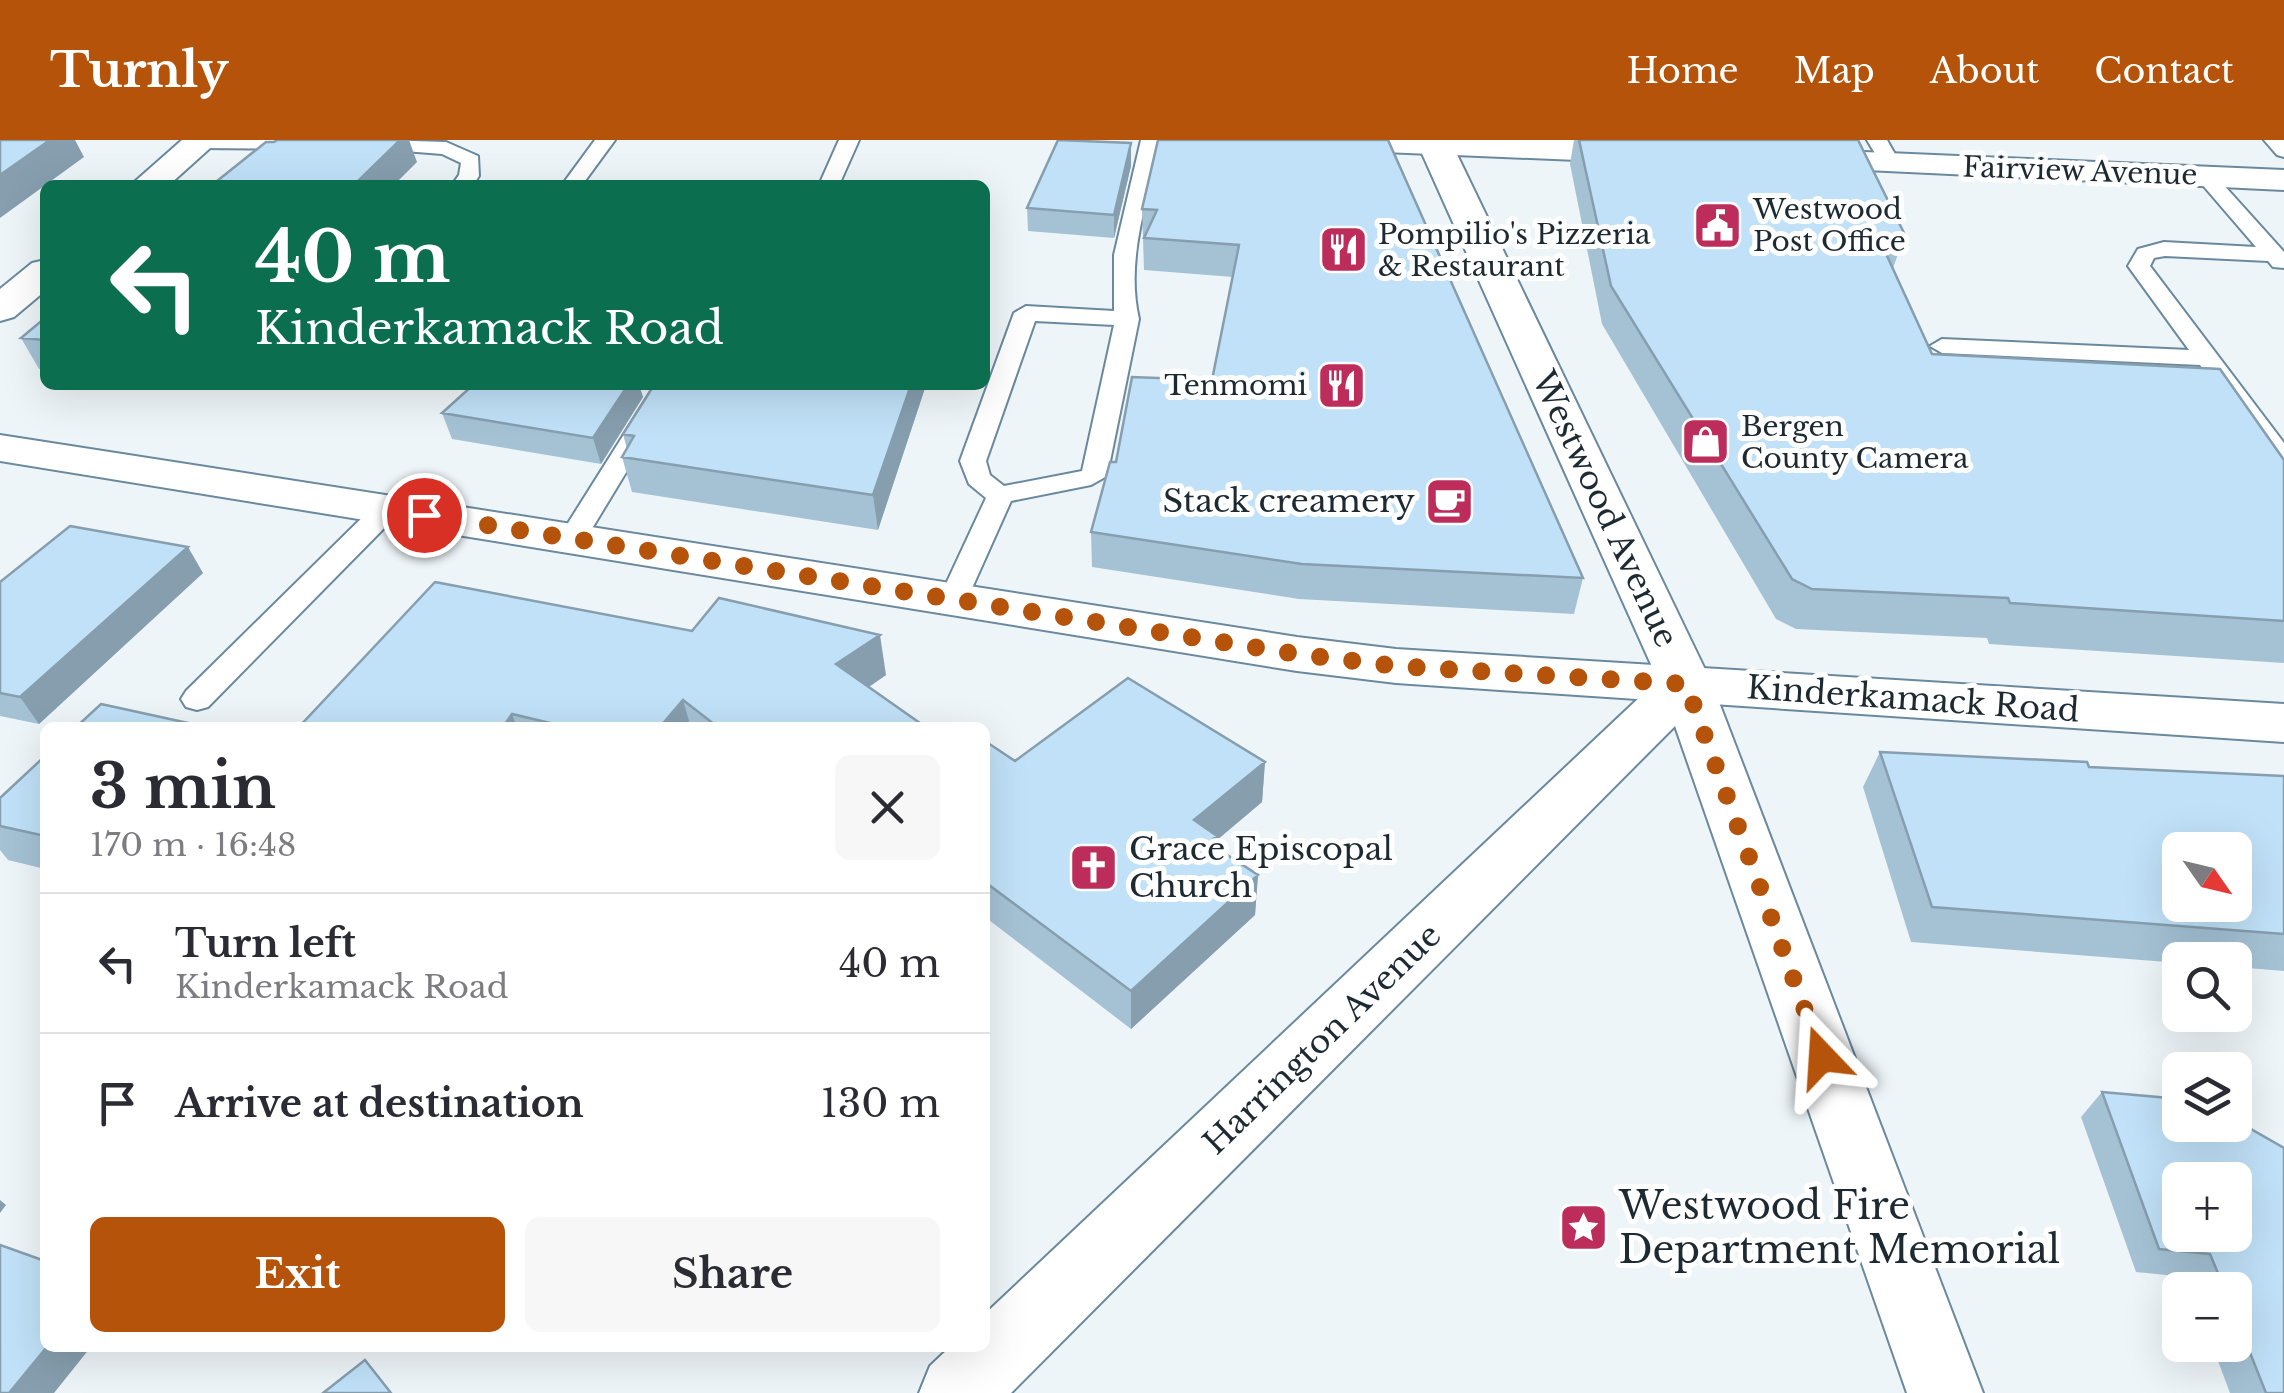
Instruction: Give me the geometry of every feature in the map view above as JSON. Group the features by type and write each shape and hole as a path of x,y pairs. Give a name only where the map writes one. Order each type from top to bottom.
{"main road":[{"path":"1336,140 1672,154"},
{"path":"154,180 200,141"},
{"name":"Westwood Avenue","path":"1434,142 1686,684 1945,1393"},
{"name":"Fairview Avenue","path":"1752,158 1884,152 2284,180"},
{"path":"0,309 40,275"},
{"name":"Kinderkamack Road","path":"0,448 1376,663 2284,723"},
{"name":"Harrington Avenue","path":"958,1393 1686,684"}],"lane":[{"path":"576,180 605,140"},
{"path":"831,180 849,140"},
{"path":"954,599 1000,496 1022,486 1069,485 1094,476 1127,318 1121,302 1123,273 1151,140"},
{"path":"2274,140 2284,151"},
{"path":"200,141 326,144"},
{"path":"386,145 446,148 470,160 466,180"},
{"path":"2205,176 2279,260"},
{"path":"2279,260 2164,249 2146,254 2139,266 2284,461"},
{"path":"1000,496 978,478 973,461 1026,313 1127,318"},
{"path":"1942,346 2208,358"},
{"path":"990,350 1013,351"},
{"path":"572,539 664,390"},
{"path":"197,699 387,509"}],"building":[{"path":"0,140 50,140 0,175"},
{"path":"400,140 359,180 218,180 266,142"},
{"path":"1058,140 1131,143 1114,215 1027,208"},
{"path":"1158,140 1388,140 1583,578 1302,564 1091,532 1110,462 1116,462 1132,377 1212,380 1239,245 1144,238 1157,210 1142,209"},
{"path":"1579,140 1858,140 1905,235 1877,234 1932,354 2220,369 2284,460 2284,621 2010,603 2008,598 1812,589 1792,579 1611,286"},
{"path":"40,322 40,340 21,338"},
{"path":"467,390 625,390 593,438 442,413"},
{"path":"651,390 909,390 873,495 622,457 634,436 623,434"},
{"path":"70,526 188,547 20,697 0,693 0,582"},
{"path":"435,582 692,631 719,598 880,635 836,664 918,722 711,722 683,700 664,722 546,722 512,714 506,722 304,722"},
{"name":"Grace Episcopal Church","path":"1128,678 1265,762 1194,820 1217,836 1209,843 1258,875 1131,991 990,886 990,744 1015,761"},
{"path":"101,704 184,722 82,722"},
{"path":"1880,752 2284,776 2284,934 1932,907"},
{"path":"40,761 40,835 0,826 0,798"},
{"path":"2102,1092 2162,1097 2162,1142 2252,1142 2252,1130 2284,1148 2284,1393 2266,1393 2252,1358 2252,1272 2218,1272 2210,1254 2190,1252 2252,1252 2252,1162 2162,1162 2162,1249"},
{"path":"0,1245 40,1259 43,1352 9,1393 0,1393"},
{"path":"365,1360 391,1393 323,1393"}],"place":[{"name":"Westwood Post Office","path":"1718,225"},
{"name":"Pompilio's Pizzeria & Restaurant","path":"1343,250"},
{"name":"Tenmomi","path":"1342,385"},
{"name":"Bergen County Camera","path":"1706,442"},
{"name":"Stack creamery","path":"1450,501"},
{"name":"Grace Episcopal Church","path":"1094,867"},
{"name":"Westwood Fire Department Memorial","path":"1584,1227"}],"route":[{"path":"424,515 1297,654 1396,666 1686,684 1822,1057"}]}
